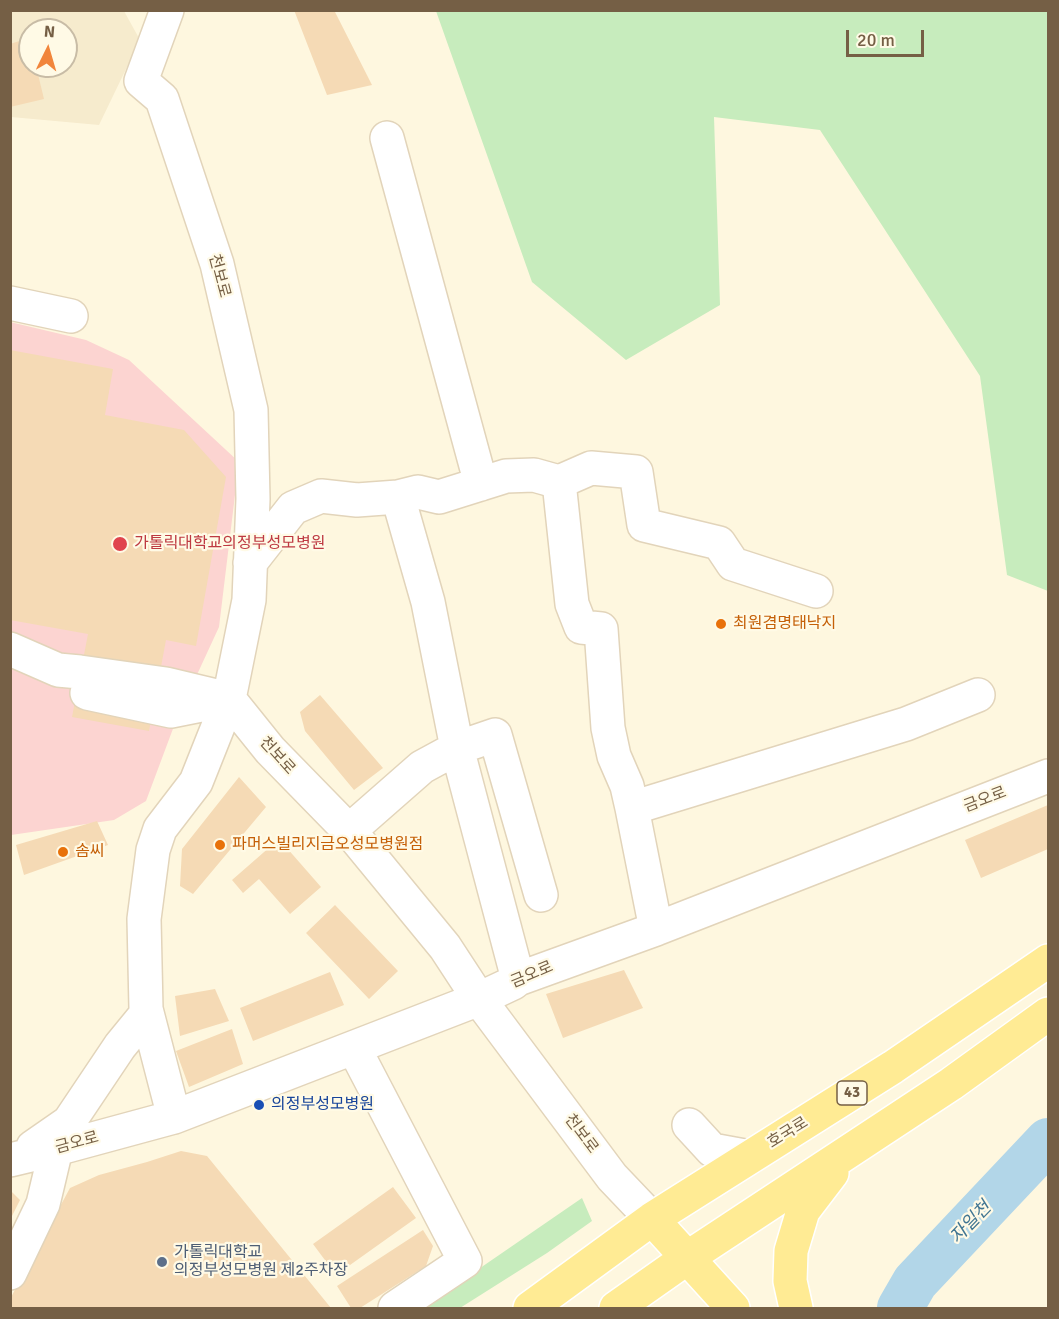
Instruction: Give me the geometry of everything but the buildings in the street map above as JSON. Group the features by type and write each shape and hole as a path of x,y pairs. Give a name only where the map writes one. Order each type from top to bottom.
{"main road":[{"name":"호국로","path":"530,1308 652,1219 893,1067 1048,961"},
{"path":"616,1308 687,1258 951,1084 1048,1014"},
{"path":"796,1308 790,1281 790,1251 803,1211 834,1171 865,1140"},
{"name":"천보로","path":"652,1219 733,1308"}],"street":[{"name":"천보로","path":"167,10 141,81 162,99 177,143 217,264 251,410 253,499 249,600 229,699 270,750 349,831 445,947 479,999 612,1177 652,1219"},
{"path":"387,138 481,484"},
{"path":"10,303 71,316"},
{"path":"250,563 293,508 321,496 357,500 398,497 418,492 439,497 506,476 534,475 560,482 591,468 636,472 644,525 719,543 733,564 816,591"},
{"path":"560,482 572,604 581,627 601,629 608,728 614,756 627,786 656,929"},
{"path":"398,497 428,602 457,748 518,979"},
{"path":"10,649 58,670 166,684 229,699"},
{"path":"10,674 67,689 171,711 229,699"},
{"path":"632,808 906,724 978,695"},
{"path":"174,1117 147,1013 144,919 153,850 160,829 196,782 229,699"},
{"path":"349,831 422,767 457,748 495,735 541,895"},
{"name":"금오로","path":"13,1159 174,1117 479,999 518,979 656,929 1048,776"},
{"path":"13,1159 69,1122 120,1046 147,1013"},
{"path":"354,1048 465,1261 395,1308"},
{"path":"689,1125 712,1150 750,1157"},
{"path":"10,1273 43,1204 56,1149"}],"shaded area":[{"path":"10,11 124,11 140,40 99,125 11,117"},
{"name":"가톨릭대학교의정부성모병원","path":"10,322 86,340 129,360 239,462 219,627 177,718 146,801 114,820 11,835"}],"green space":[{"path":"436,11 1048,11 1048,591 1007,575 980,376 820,130 714,117 720,305 626,360 532,282"},
{"path":"582,1198 592,1221 547,1253 460,1308 422,1308"}],"waterway":[{"name":"자일천","path":"900,1308 915,1282 1048,1141"}],"place":[{"name":"가톨릭대학교의정부성모병원","path":"120,544"},
{"name":"최원겸명태낙지","path":"721,624"},
{"name":"파머스빌리지금오성모병원점","path":"220,845"},
{"name":"솜씨","path":"63,852"},
{"name":"의정부성모병원","path":"259,1105"},
{"name":"가톨릭대학교 의정부성모병원 제2주차장","path":"162,1262"}]}
